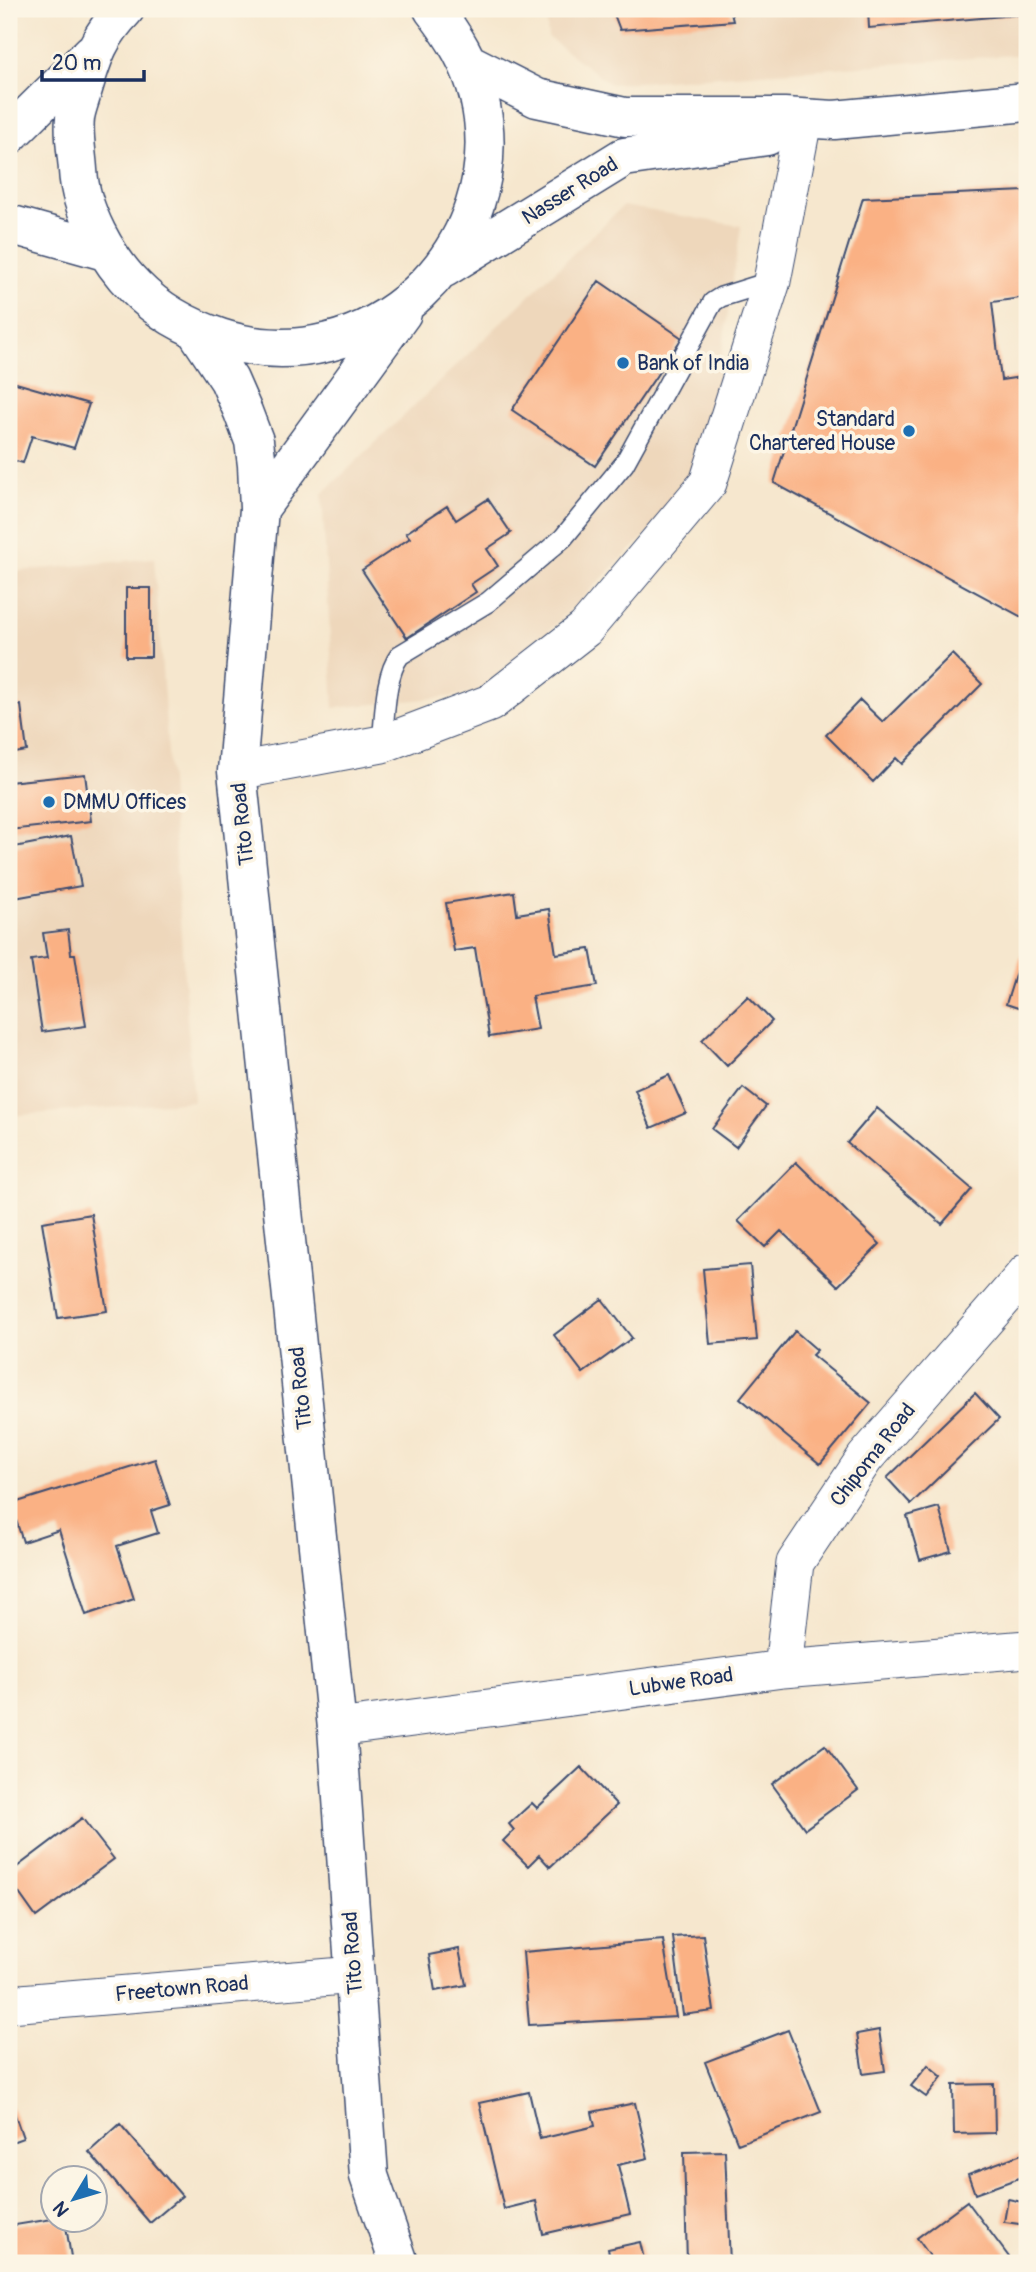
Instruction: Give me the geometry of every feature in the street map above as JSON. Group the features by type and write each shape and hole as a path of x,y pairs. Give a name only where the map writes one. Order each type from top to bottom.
{"main road":[{"path":"259,509 411,302 441,270 461,239 475,206 483,171 484,134 466,37 433,9"},
{"path":"9,135 108,24"},
{"path":"108,24 75,117 79,187 105,251 144,297 195,329 238,344 284,348 329,342 372,327 411,302"},
{"name":"Nasser Road","path":"466,37 537,98 625,117 784,117 817,126"},
{"name":"Nasser Road","path":"441,270 624,157 817,126 1027,102"},
{"path":"9,224 105,251"},
{"name":"Tito Road","path":"195,329 229,380 254,441 257,466 259,509 237,771 337,1728 369,2176 393,2261"}],"street":[{"path":"237,771 382,744 490,703 584,629 708,483 772,281 817,126"},
{"name":"Chipoma Road","path":"783,1669 795,1563 865,1458 1027,1272"},
{"name":"Lubwe Road","path":"337,1728 783,1669 1027,1649"},
{"name":"Freetown Road","path":"9,2004 355,1975"}],"lane":[{"path":"382,744 390,675 400,655 488,602 563,538 624,464 713,302 772,281"}],"shaded area":[{"path":"546,9 1027,9 1027,54 610,84 548,37"},
{"path":"623,206 741,226 703,479 486,693 334,708 322,494"},
{"name":"DMMU Offices","path":"154,558 193,1101 9,1116 9,572"}],"building":[{"path":"612,9 730,9 733,21 620,30"},
{"path":"868,9 1027,9 1027,14 869,28"},
{"name":"Standard Chartered House","path":"1027,191 1027,297 992,302 1001,380 1027,376 1027,620 774,483 863,198"},
{"path":"599,281 682,338 595,466 512,410"},
{"path":"9,381 89,404 74,448 32,436 23,463 9,459"},
{"path":"488,499 511,533 487,549 498,566 471,584 476,592 407,638 362,570 410,538 406,533 447,506 456,520"},
{"path":"126,588 151,588 151,657 126,657"},
{"path":"952,654 982,684 902,764 896,758 873,782 826,735 860,700 883,722"},
{"path":"21,705 27,751 9,754 9,706"},
{"name":"DMMU Offices","path":"85,774 91,821 9,830 9,782"},
{"path":"71,836 81,886 9,899 9,848"},
{"path":"514,892 517,914 549,909 556,954 590,949 597,986 532,996 538,1029 489,1037 475,948 454,951 446,903"},
{"path":"68,930 71,954 75,954 86,1026 42,1032 31,960 47,958 43,933"},
{"path":"1024,947 1027,948 1027,1011 1006,1004"},
{"path":"748,996 772,1021 727,1066 702,1040"},
{"path":"669,1075 686,1113 651,1128 635,1090"},
{"path":"743,1088 766,1106 736,1147 712,1129"},
{"path":"877,1108 972,1189 942,1224 847,1143"},
{"path":"796,1162 880,1244 838,1286 781,1231 765,1247 738,1221"},
{"path":"91,1214 107,1311 58,1318 42,1222"},
{"path":"750,1265 757,1340 710,1344 703,1269"},
{"path":"602,1299 632,1338 583,1373 554,1335"},
{"path":"795,1331 817,1350 812,1355 871,1403 820,1464 740,1398"},
{"path":"975,1393 999,1419 911,1504 887,1478"},
{"path":"155,1459 170,1505 151,1511 158,1533 117,1546 134,1599 86,1615 59,1530 23,1542 11,1504"},
{"path":"939,1507 951,1551 920,1560 907,1516"},
{"path":"825,1745 858,1790 805,1829 772,1784"},
{"path":"581,1767 617,1805 550,1867 539,1855 528,1866 503,1841 514,1830 509,1824 532,1803 537,1808"},
{"path":"82,1818 114,1859 36,1917 9,1879 9,1873"},
{"path":"703,1935 714,2011 683,2015 673,1937"},
{"path":"663,1940 676,2017 529,2025 523,1952"},
{"path":"459,1949 466,1985 435,1991 429,1955"},
{"path":"788,2030 821,2112 738,2144 705,2062"},
{"path":"879,2030 885,2071 863,2074 857,2034"},
{"path":"928,2065 942,2077 926,2097 911,2086"},
{"path":"994,2084 995,2133 954,2134 953,2085"},
{"path":"529,2092 540,2139 595,2126 592,2112 635,2103 648,2158 618,2165 630,2214 543,2234 536,2201 504,2209 479,2103"},
{"path":"9,2098 23,2138 9,2143"},
{"path":"120,2124 182,2196 150,2223 108,2174 108,2164 99,2164 89,2152"},
{"path":"725,2151 730,2263 687,2263 684,2152"},
{"path":"1027,2152 1027,2175 975,2194 968,2174"},
{"path":"1008,2199 1027,2203 1027,2225 1004,2222"},
{"path":"967,2201 1009,2257 1001,2263 935,2263 917,2238"},
{"path":"38,2221 38,2234 67,2234 72,2263 9,2263 9,2226"},
{"path":"640,2242 645,2263 611,2263 608,2249"}],"place":[{"name":"Bank of India","path":"623,363"},
{"name":"Standard Chartered House","path":"909,431"},
{"name":"DMMU Offices","path":"49,802"}]}
